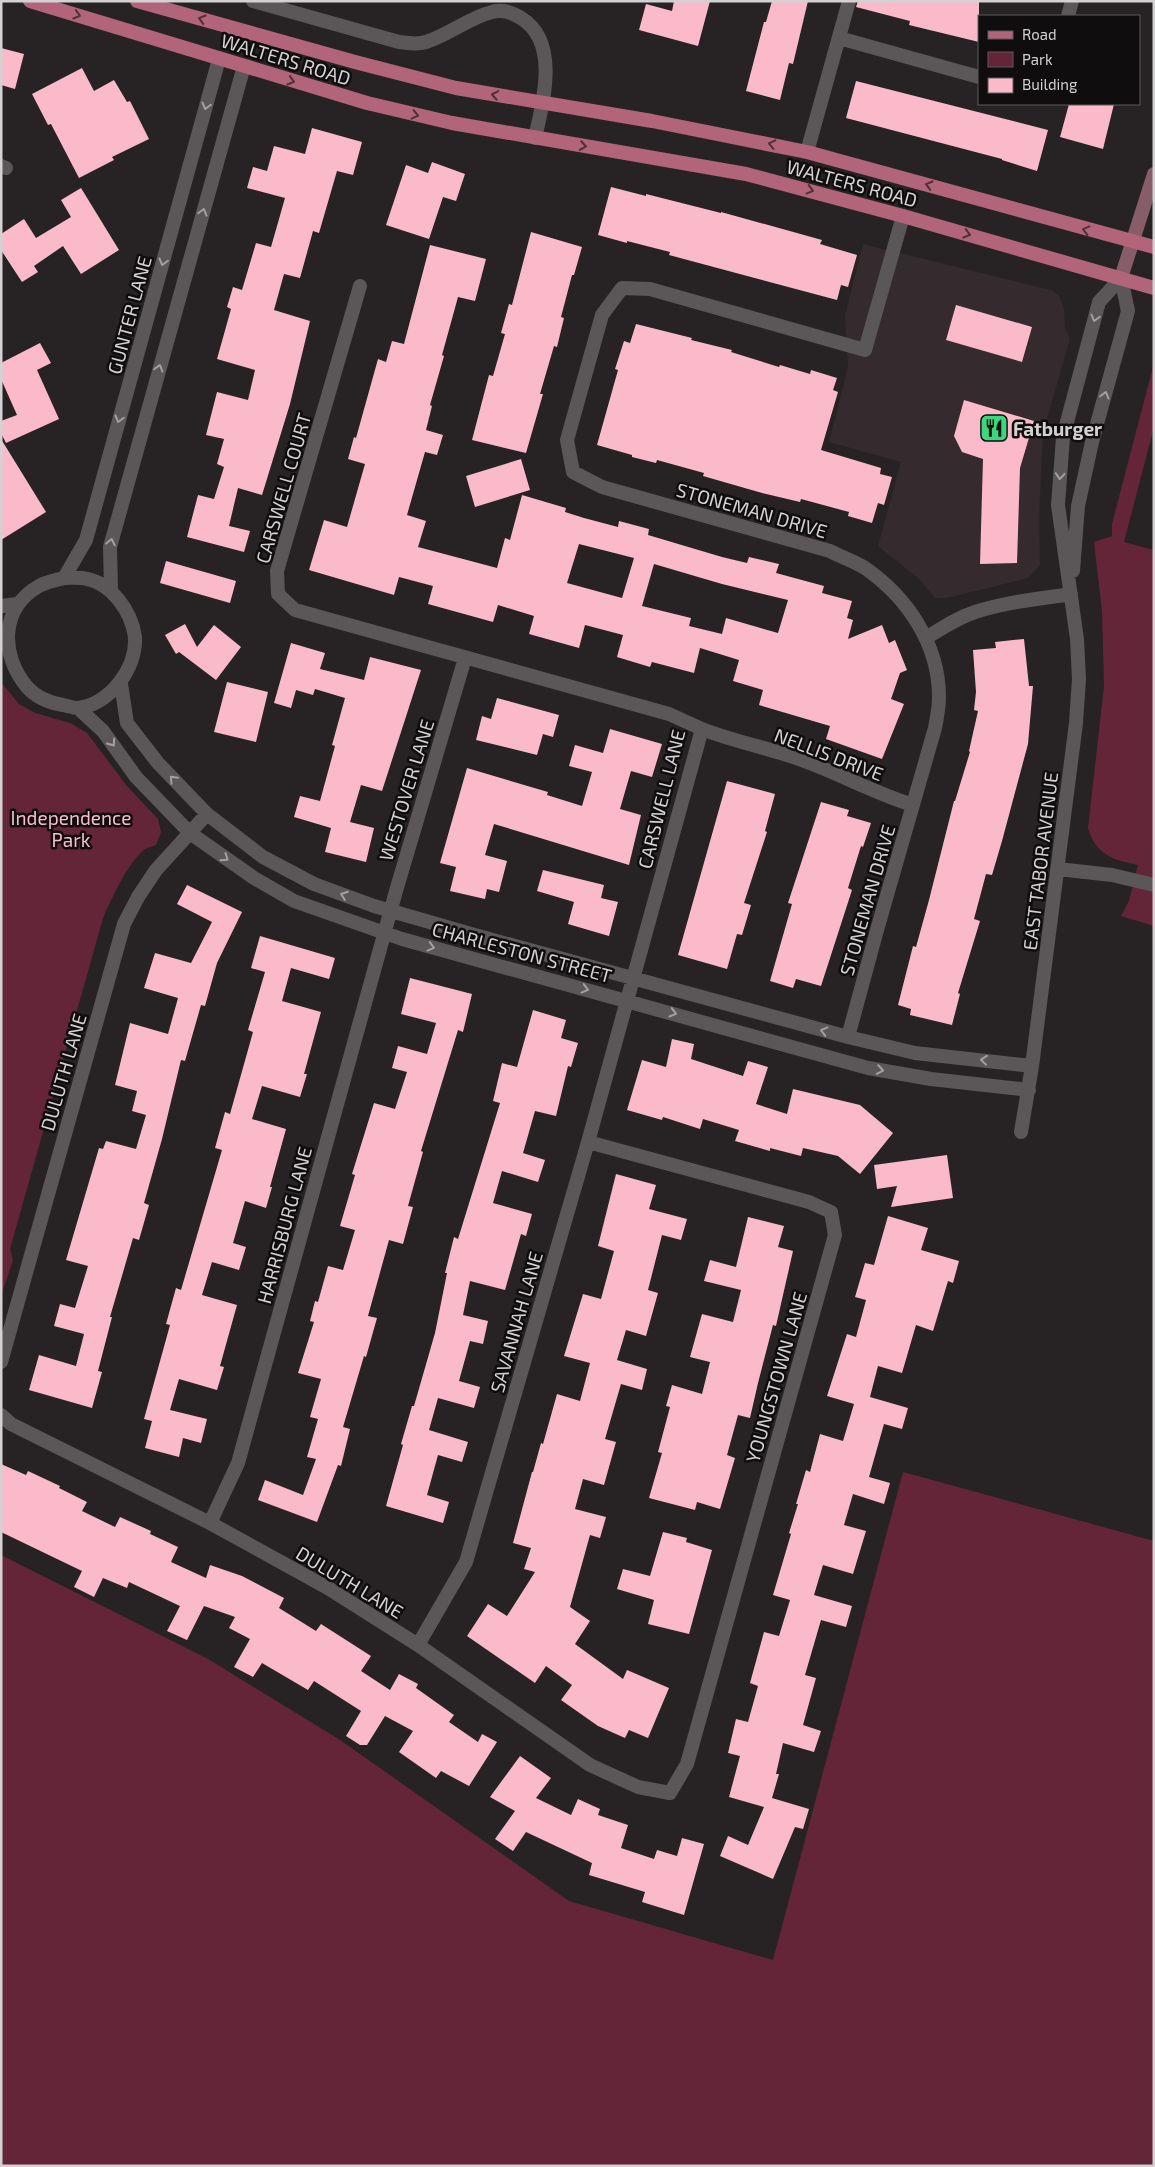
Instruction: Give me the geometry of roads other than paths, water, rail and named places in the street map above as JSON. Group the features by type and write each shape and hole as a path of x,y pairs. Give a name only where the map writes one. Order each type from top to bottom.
{"main road":[{"name":"WALTERS ROAD","path":"30,1 367,103 452,123 746,174 903,216 1154,288"},
{"name":"WALTERS ROAD","path":"137,1 437,83 542,104 652,120 806,152 1154,247"},
{"name":"EAST TABOR AVENUE","path":"1121,278 1154,174"}],"street":[{"path":"253,1 399,42 417,44 495,11 519,16 531,25 540,36 545,54 542,104 535,138"},
{"path":"806,152 849,1"},
{"path":"1068,15 1072,1"},
{"path":"839,38 978,78"},
{"name":"GUNTER LANE","path":"64,578 86,540 219,59"},
{"path":"111,590 110,547 244,66"},
{"name":"STONEMAN DRIVE","path":"848,1037 935,728 939,697 936,671 926,638 914,617 892,590 863,567 830,551 602,487 572,472 567,440 602,315 622,288 650,289 866,350 903,216"},
{"name":"EAST TABOR AVENUE","path":"1022,1132 1058,869 1076,723 1079,679 1077,639 1058,505 1063,437 1099,302 1121,278"},
{"name":"EAST TABOR AVENUE","path":"1071,594 1078,506 1092,442 1128,311 1121,278"},
{"name":"CARSWELL COURT","path":"360,286 277,571 278,594 295,610 465,658"},
{"path":"64,578 88,578 111,590 128,612 135,637 131,662 121,684 102,699 78,708 56,704 33,694 16,674 4,646 8,625 17,604 39,586 64,578"},
{"path":"926,638 951,623 975,612 1071,594"},
{"path":"1,606 17,604"},
{"name":"CARSWELL LANE","path":"465,658 670,714 702,728 626,1000"},
{"name":"WESTOVER LANE","path":"384,933 465,658"},
{"name":"CHARLESTON STREET","path":"121,684 127,723 158,762 207,814 263,857 306,879 374,906 848,1037 915,1053 1032,1066"},
{"name":"CHARLESTON STREET","path":"78,708 103,730 136,777 190,833 254,878 294,900 384,933 868,1068 931,1079 1029,1090"},
{"name":"NELLIS DRIVE","path":"702,728 726,738 788,755 885,796 913,805"},
{"name":"DULUTH LANE","path":"1,1362 124,924 138,897 156,870 207,814"},
{"path":"1058,869 1112,876 1154,885"},
{"name":"HARRISBURG LANE","path":"210,1524 238,1463 384,933"},
{"name":"SAVANNAH LANE","path":"418,1645 466,1562 588,1142 626,1000"},
{"name":"YOUNGSTOWN LANE","path":"588,1142 809,1202 831,1212 835,1235 687,1764 670,1793"},
{"name":"DULUTH LANE","path":"1,1415 11,1424 210,1524 328,1588 418,1645 590,1765 638,1787 670,1793"}],"place":[{"name":"Fatburger","path":"994,428"}],"park label":[{"name":"Independence Park","path":"71,828"}]}
